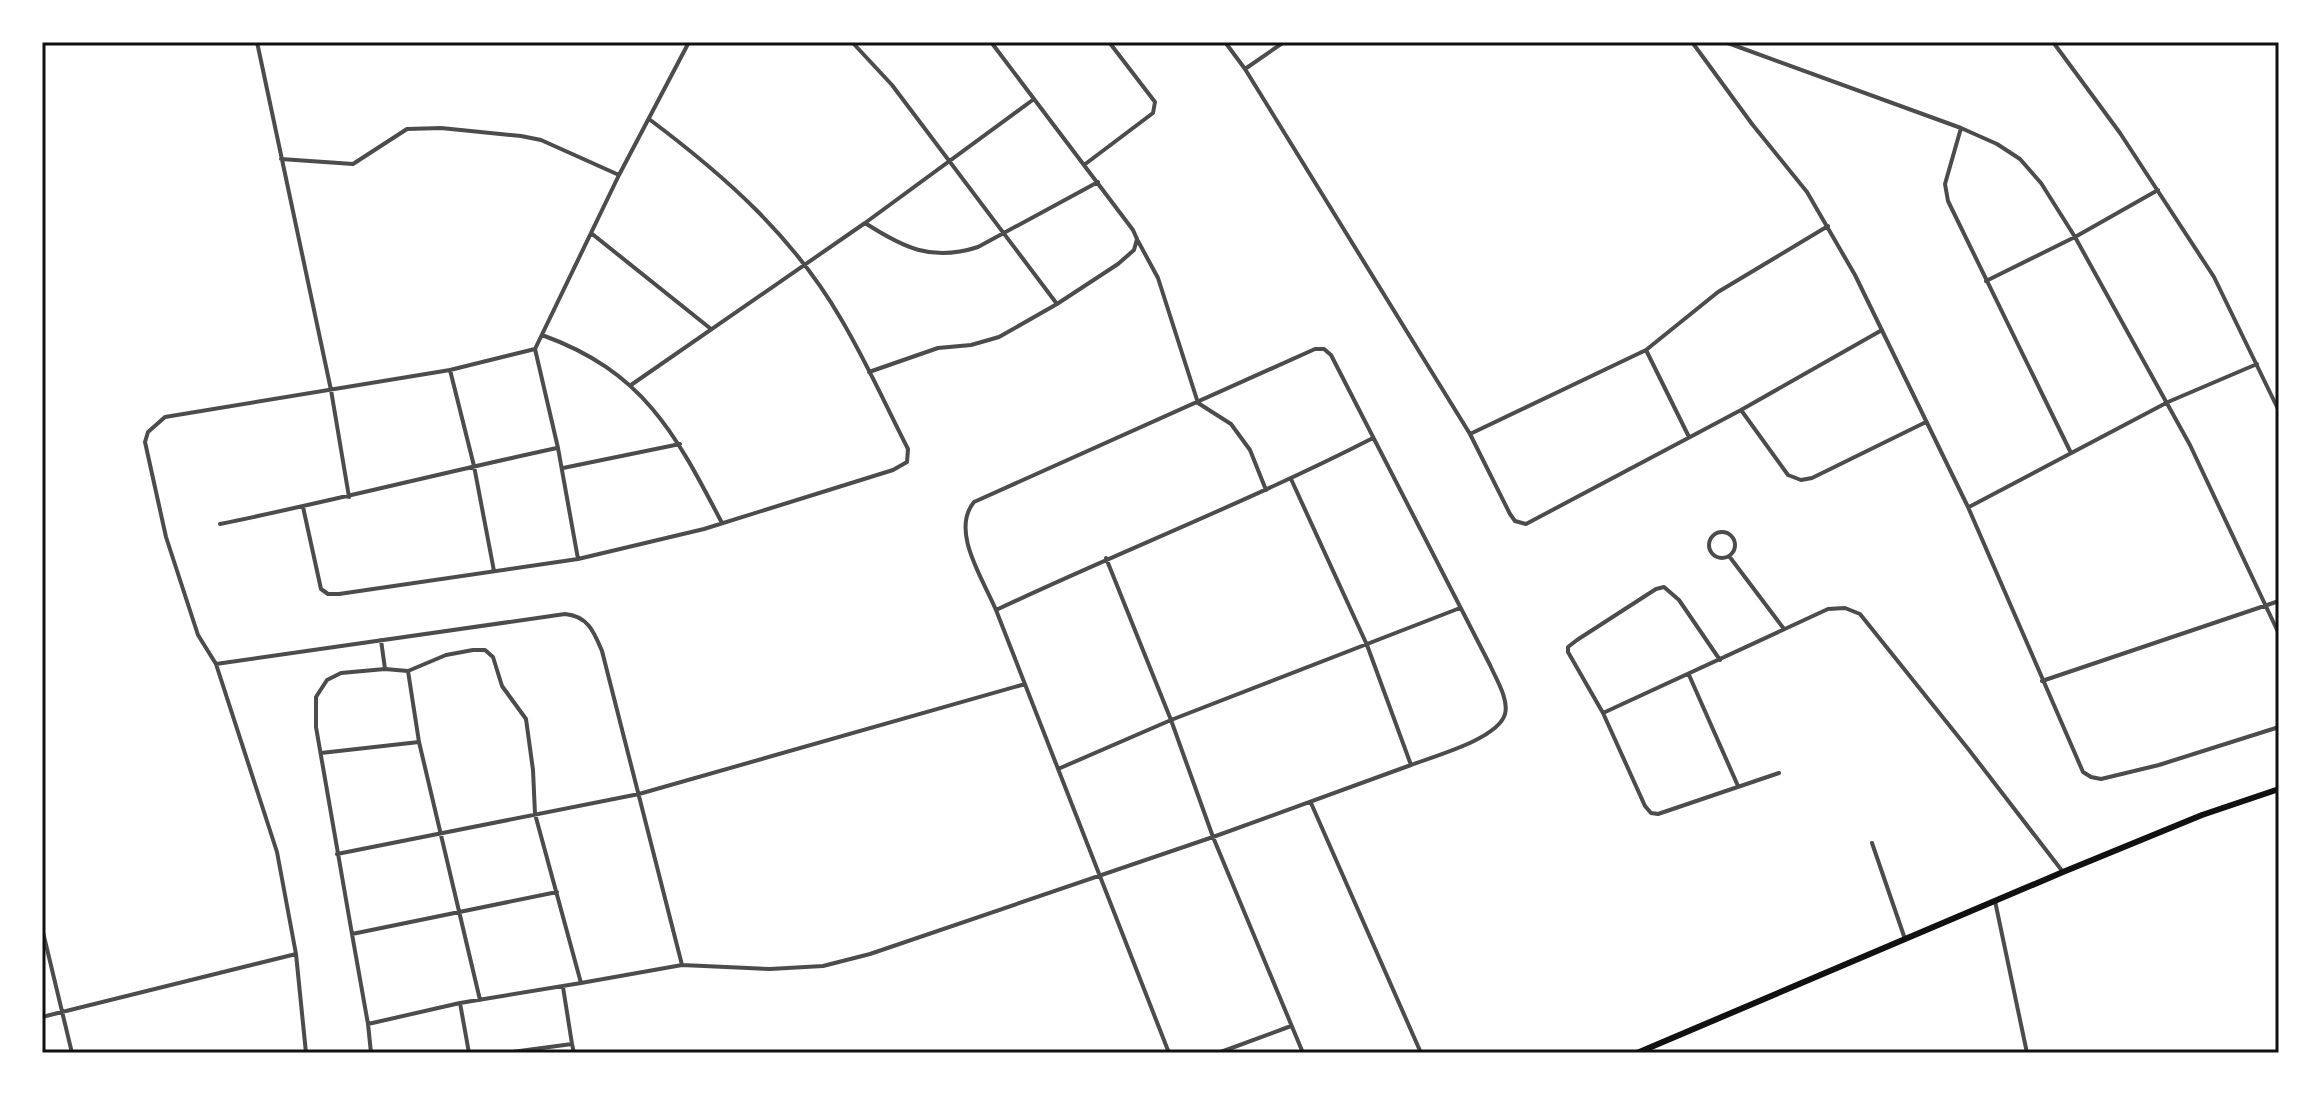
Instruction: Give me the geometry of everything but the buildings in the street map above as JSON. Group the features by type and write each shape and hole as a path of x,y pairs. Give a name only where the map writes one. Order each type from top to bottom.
{"main road":[{"path":"1637,1053 2063,872 2202,815 2279,789"}],"street":[{"path":"257,42 331,390 349,497"},
{"path":"578,559 563,468 535,349 619,175 689,42"},
{"path":"852,42 892,85 1057,304"},
{"path":"991,42 1098,182 1137,239 1158,278 1198,403 1231,424 1250,450 1266,490"},
{"path":"1084,165 1156,108 1155,102 1109,42"},
{"path":"1225,42 1245,69 1470,434 1515,521 1526,524 1741,410 1882,330"},
{"path":"1245,69 1284,42"},
{"path":"1692,42 1807,192 1828,226 1968,507 2083,772 2101,779 2159,765 2279,727"},
{"path":"1725,42 1961,128 1997,144 2020,159 2041,183 2075,237 2168,402 2279,634"},
{"path":"2053,42 2120,133 2214,277 2279,411"},
{"path":"631,385 865,223 1034,99"},
{"path":"303,507 321,589 328,594 578,559 722,523 893,470 907,462 908,449 869,372 840,317 803,264 734,186 649,119"},
{"path":"281,159 353,164 407,129 441,128 541,140 619,175"},
{"path":"1961,128 1945,184 1948,201 2071,453"},
{"path":"865,223 895,240 931,254 962,252 1005,233 1098,182"},
{"path":"1986,281 2075,237 2158,190"},
{"path":"1470,434 1646,350 1718,292 1828,226"},
{"path":"591,233 711,329"},
{"path":"869,372 938,348 986,343 1057,304 1118,264 1134,250 1137,239"},
{"path":"542,335 588,355 631,385 680,444 722,523"},
{"path":"306,1053 296,954 277,852 216,664 198,635 166,537 145,442 148,432 165,417 450,370 535,349"},
{"path":"368,1024 460,1003 682,965 770,969 823,966 870,954 1099,875 1213,837 1487,735 1499,725 1505,713 1503,696 1490,665 1331,355 1324,349 1315,349 974,502 965,517 966,541 996,610 1099,875 1169,1053"},
{"path":"1646,350 1689,437"},
{"path":"1968,507 2168,402 2257,364"},
{"path":"450,370 474,466 494,571"},
{"path":"1741,410 1788,475 1801,480 1812,478 1926,422"},
{"path":"996,610 1106,558 1291,479 1373,438"},
{"path":"563,468 680,444"},
{"path":"220,524 558,448"},
{"path":"1291,479 1367,645 1411,765"},
{"path":"1723,532 1731,536 1734,548 1729,556 1717,557 1710,551 1709,542 1714,535 1723,532"},
{"path":"1729,556 1784,629"},
{"path":"1106,558 1171,720 1213,837 1303,1053"},
{"path":"1720,660 1670,590 1664,587 1656,589 1568,647 1651,813 1658,814 1779,773"},
{"path":"2042,681 2279,601"},
{"path":"1058,769 1171,720 1460,608"},
{"path":"1603,713 1828,609 1845,608 1860,614 2063,872"},
{"path":"216,664 565,614 584,619 594,630 602,651 682,965"},
{"path":"381,640 385,669"},
{"path":"371,1053 321,753 316,697 327,680 341,673 385,669 408,671 446,655 485,650 493,657 502,686 526,719 535,814 581,983"},
{"path":"408,671 419,742 480,1000"},
{"path":"1689,675 1738,786"},
{"path":"337,854 639,794 1025,684"},
{"path":"321,753 419,742"},
{"path":"1310,802 1421,1053"},
{"path":"1872,843 1905,939"},
{"path":"352,934 557,892"},
{"path":"1995,901 2027,1053"},
{"path":"42,928 72,1053"},
{"path":"42,1017 296,954"},
{"path":"563,987 574,1053"},
{"path":"460,1003 469,1053"},
{"path":"1218,1053 1292,1026"},
{"path":"505,1053 572,1044"}]}
